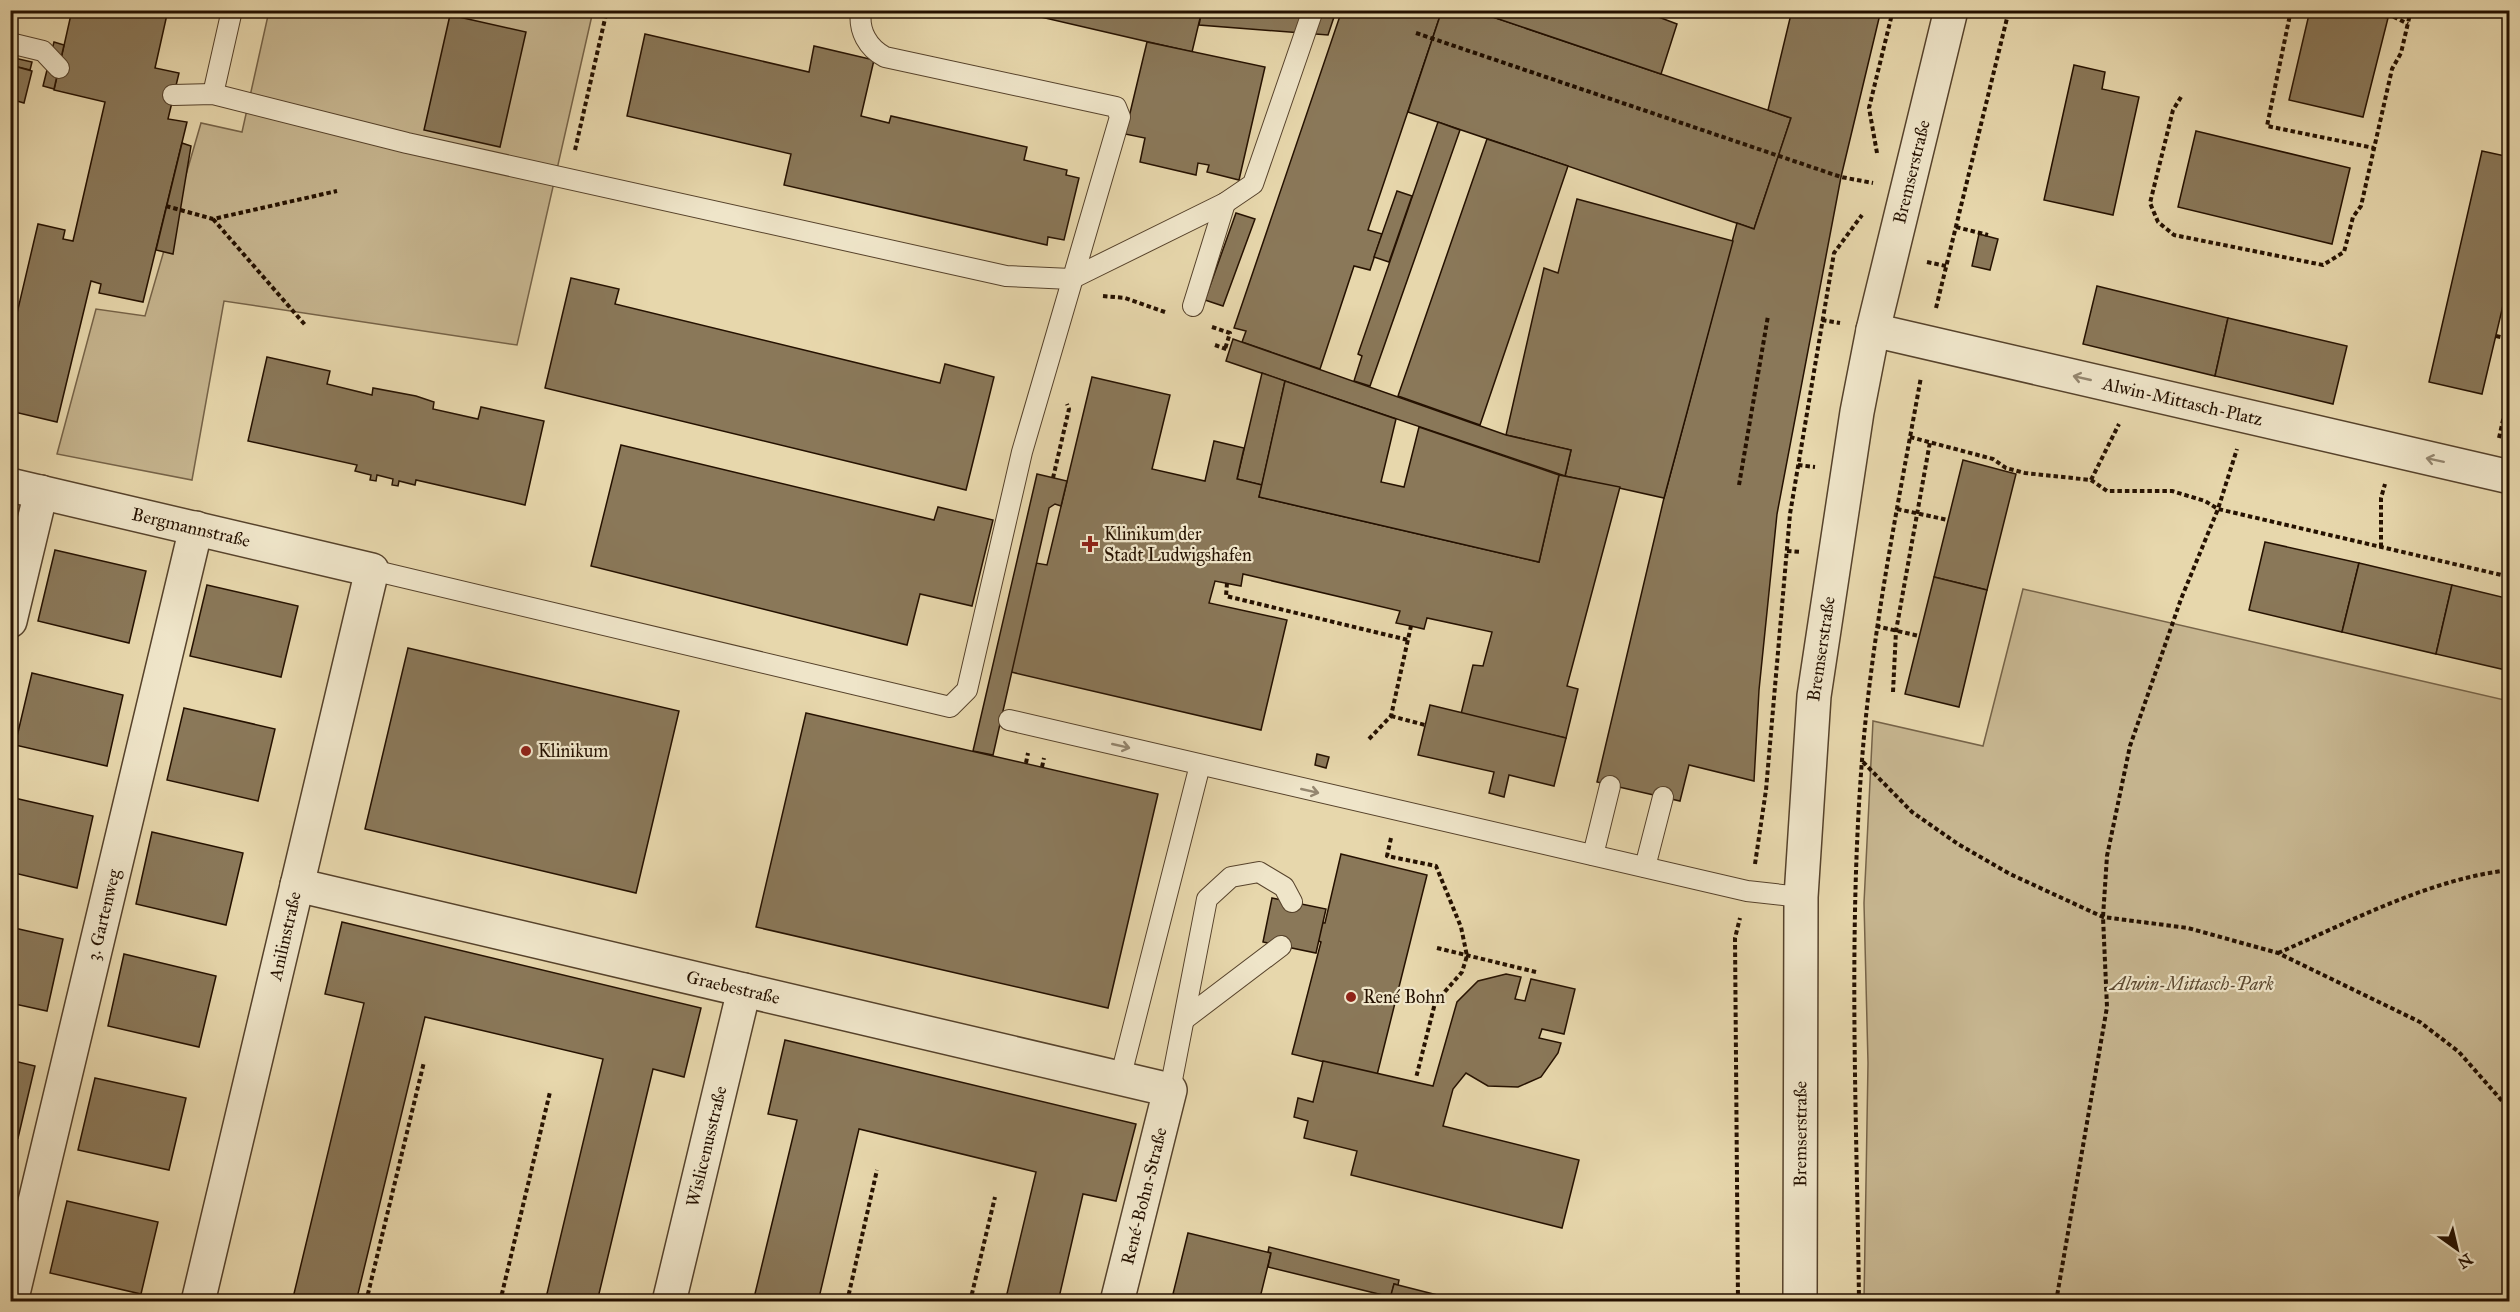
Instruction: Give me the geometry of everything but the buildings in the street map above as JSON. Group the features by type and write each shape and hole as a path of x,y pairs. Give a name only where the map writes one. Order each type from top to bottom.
{"street":[{"name":"Bremserstraße","path":"1800,1302 1801,897 1815,685 1857,412 1873,330 1951,10"},
{"name":"Alwin-Mittasch-Platz","path":"1873,330 2392,451 2504,469"},
{"name":"Bergmannstraße","path":"26,489 372,570"},
{"path":"10,621 26,489"},
{"name":"3. Gartenweg","path":"11,1302 196,528"},
{"name":"Anilinstraße","path":"198,1302 372,570"},
{"name":"Graebestraße","path":"297,885 1170,1090"},
{"name":"Wislicenusstraße","path":"669,1302 744,990"},
{"name":"René-Bohn-Straße","path":"1118,1302 1170,1090"}],"lane":[{"path":"213,94 232,10"},
{"path":"372,570 950,708 967,690 1022,452 1120,117 1116,107 885,57 873,51 864,38 860,19 861,10"},
{"path":"173,95 213,94 407,143 569,177 1006,276 1071,279 1225,204 1253,184 1313,10"},
{"path":"10,43 43,51 59,68"},
{"path":"1193,306 1225,204"},
{"path":"1009,720 1748,891 1801,897"},
{"path":"1120,1079 1200,765"},
{"path":"1593,855 1610,786"},
{"path":"1645,867 1663,797"},
{"path":"1170,1090 1186,1018 1207,899 1231,877 1259,872 1284,887 1292,902"},
{"path":"1186,1018 1281,946"}],"path":[{"path":"569,177 607,10"},
{"path":"1859,1302 1855,906 1862,761 1876,626 1928,342 2009,10"},
{"path":"2291,10 2267,126 2374,148"},
{"path":"2380,10 2408,24"},
{"path":"2181,97 2173,110 2150,203 2158,222 2174,235 2323,265 2344,252 2353,217 2361,207 2392,69 2401,53 2411,10"},
{"path":"1416,33 1841,177 1875,184"},
{"path":"166,206 213,219 337,190"},
{"path":"213,219 306,326"},
{"path":"1956,227 1988,235"},
{"path":"1739,485 1768,316"},
{"path":"2496,336 2510,339"},
{"path":"1215,345 1229,350"},
{"path":"2091,480 2124,415 2131,389"},
{"path":"2504,469 2510,389"},
{"path":"2056,1302 2107,1007 2103,917 2107,856 2130,746 2181,599 2218,509 2247,416"},
{"path":"1911,437 1993,459 2006,468 2025,473 2091,480 2107,491 2172,491 2205,501 2218,509 2510,577"},
{"path":"1893,692 1896,631 1930,442"},
{"path":"2381,547 2381,498 2392,451"},
{"path":"1897,509 1948,520"},
{"path":"1227,583 1226,596 1408,640"},
{"path":"1369,739 1391,716 1411,626"},
{"path":"1876,626 1919,636"},
{"path":"1391,716 1425,725"},
{"path":"1862,761 1912,812 1958,844 2010,874 2103,917 2188,928 2278,953 2420,1022 2459,1052 2510,1110"},
{"path":"1387,856 1436,866 1461,927 1467,956 1462,972 1435,1004 1416,1078"},
{"path":"2278,953 2412,895 2486,873 2510,870"},
{"path":"1437,948 1536,972"},
{"path":"366,1302 424,1062"},
{"path":"500,1302 550,1092"},
{"path":"847,1302 878,1170"},
{"path":"970,1302 995,1197"}],"green space":[{"path":"269,11 593,11 517,345 224,301 192,480 57,454 96,309 145,316 201,123 242,132"},
{"name":"Alwin-Mittasch-Park","path":"2023,589 2509,701 2509,1301 1864,1301 1868,1063 1864,903 1873,721 1983,746"}],"place":[{"name":"Klinikum der Stadt Ludwigshafen","path":"1090,544"},
{"name":"Klinikum","path":"526,751"},
{"name":"René Bohn","path":"1351,997"}]}
